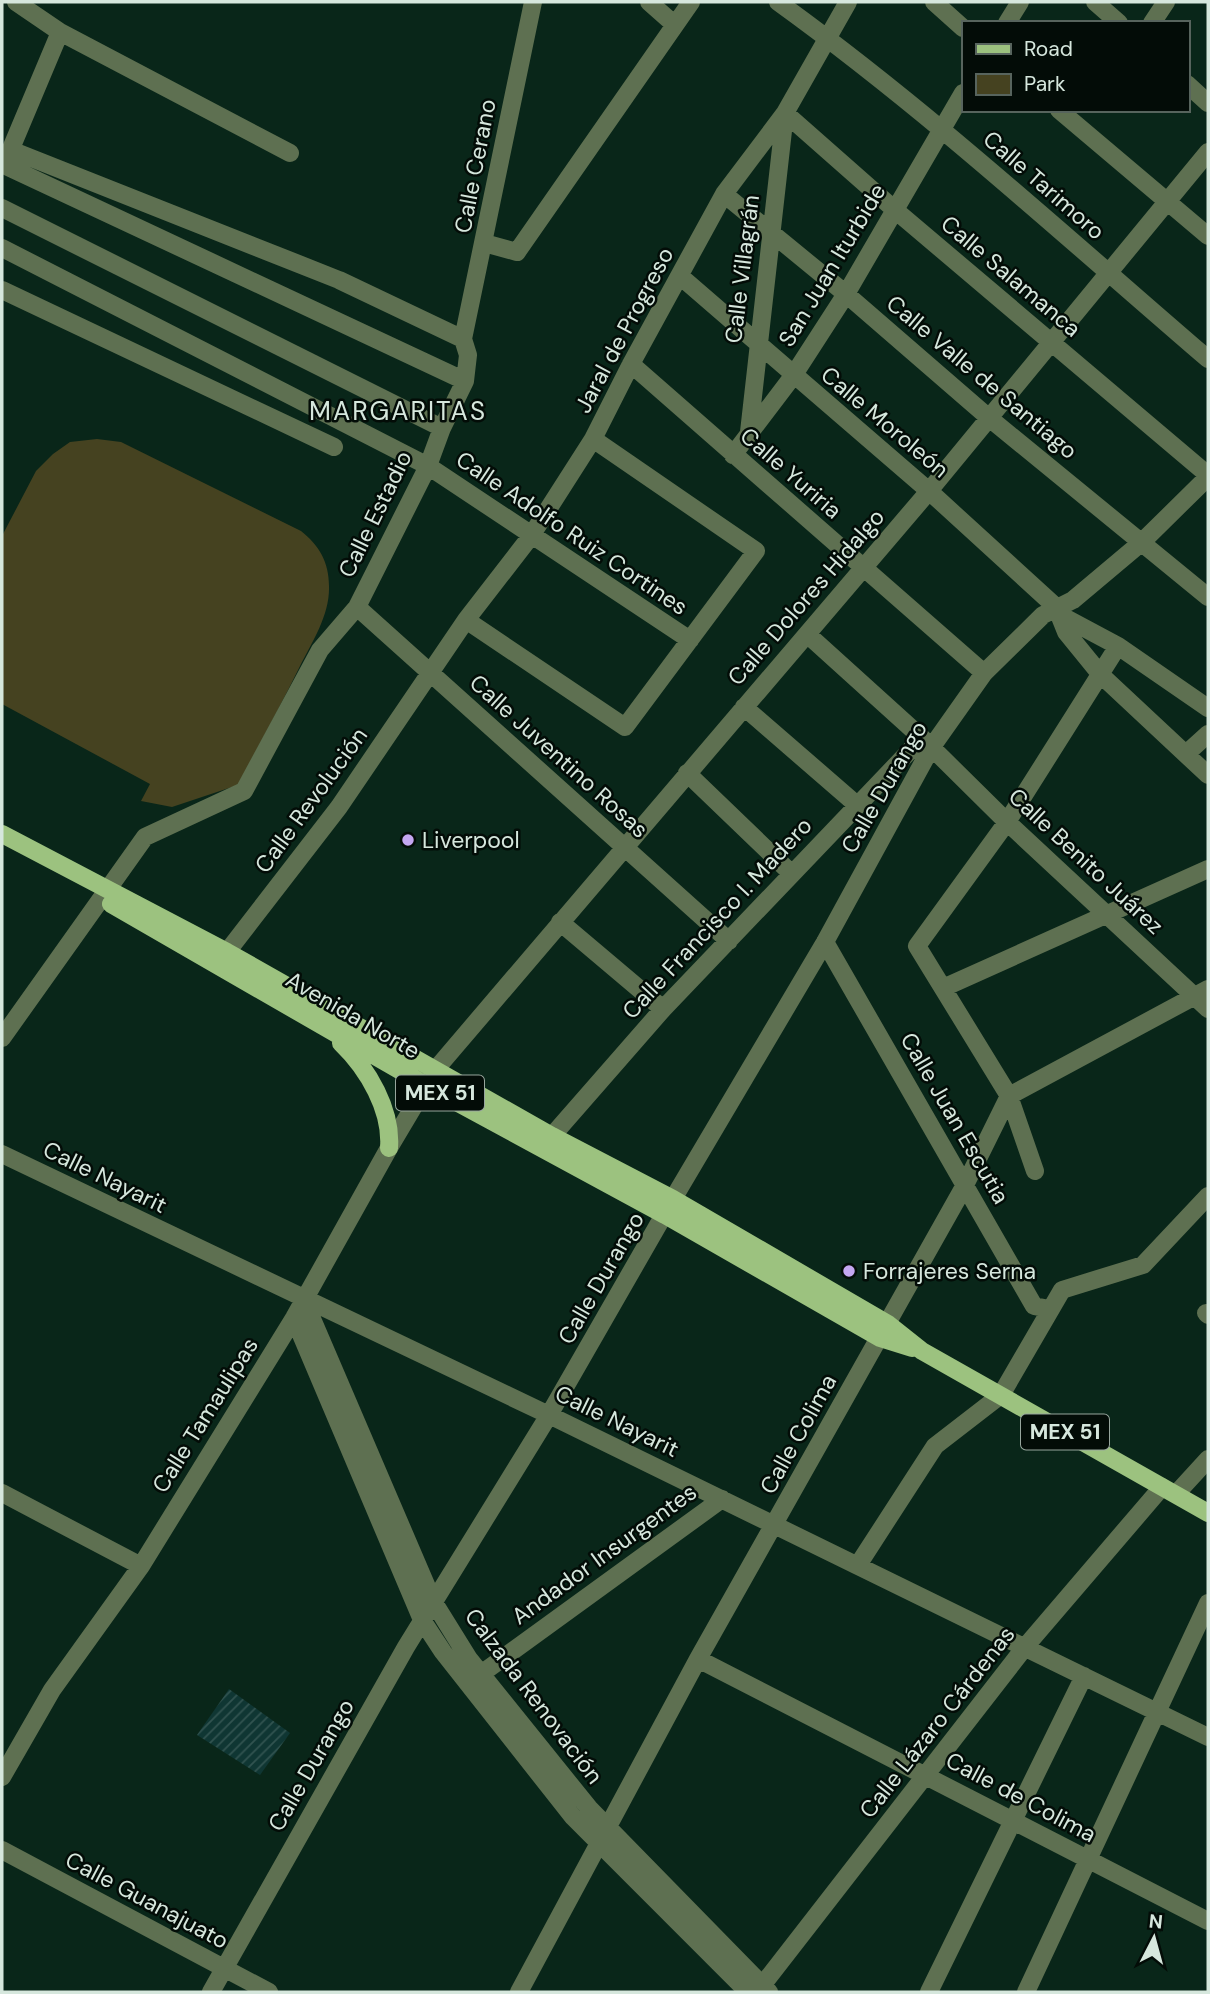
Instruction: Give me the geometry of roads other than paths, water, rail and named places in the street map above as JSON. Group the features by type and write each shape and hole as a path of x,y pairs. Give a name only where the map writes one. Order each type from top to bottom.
{"main road":[{"name":"Avenida Norte","path":"2,834 104,894 137,919 427,1086 669,1207"},
{"name":"Avenida Norte","path":"104,894 227,952 436,1069 669,1207"},
{"path":"137,919 212,951 227,952"},
{"path":"324,1026 355,1057 376,1091 390,1130 389,1148"},
{"name":"MEX 51","path":"669,1207 1208,1513"}],"street":[{"path":"16,2 60,32 290,153"},
{"name":"Calle Cerano","path":"463,339 533,2"},
{"path":"649,2 675,26"},
{"path":"484,243 517,253 691,2"},
{"name":"Calle Tarimoro","path":"778,2 941,129 1208,359"},
{"name":"Jaral de Progreso","path":"430,674 466,621 531,536 593,439 724,194 785,113 848,2"},
{"path":"934,2 962,27"},
{"path":"1008,21 1020,2"},
{"path":"1095,2 1117,21"},
{"path":"1153,21 1166,2"},
{"path":"6,162 60,32"},
{"path":"1189,86 1208,103"},
{"name":"San Juan Iturbide","path":"733,454 793,376 846,294 962,95"},
{"path":"1061,112 1208,236"},
{"name":"Calle Salamanca","path":"785,113 1208,476"},
{"name":"Calle Villagrán","path":"749,432 785,113"},
{"name":"Calle Dolores Hidalgo","path":"436,1069 929,491 1208,152"},
{"path":"6,162 339,280 463,339"},
{"path":"6,162 465,381"},
{"name":"Calle Valle de Santiago","path":"724,194 846,294 988,417 1208,597"},
{"path":"2,208 442,428"},
{"name":"Calle Adolfo Ruiz Cortines","path":"2,247 428,466 690,640"},
{"name":"Calle Moroleón","path":"680,276 929,491 1058,611"},
{"path":"2,290 334,447"},
{"name":"Calle Estadio","path":"2,1038 145,836 244,791 320,650 357,607 428,466 442,428 465,381 468,355 463,339"},
{"name":"Calle Yuriria","path":"631,364 984,673"},
{"path":"466,621 625,727 756,551 593,439"},
{"name":"Calle Durango","path":"211,1992 433,1601 550,1415 825,942 926,743 984,673 1043,615 1058,611 1073,600 1142,542 1208,476"},
{"name":"Calle Juventino Rosas","path":"357,607 729,941"},
{"path":"1058,611 1118,646 1208,708"},
{"path":"1058,611 1066,632 1101,675 1208,775"},
{"name":"Calle Benito Juárez","path":"807,634 1007,822 1204,998"},
{"path":"1035,1171 1009,1096 917,946 1007,822 1118,646"},
{"name":"Calle Revolución","path":"227,952 339,807 430,674"},
{"path":"744,707 858,805"},
{"path":"1187,753 1208,734"},
{"name":"Calle Francisco I. Madero","path":"552,1136 663,1009 858,805 926,743"},
{"path":"687,773 792,874"},
{"path":"943,988 1110,916 1208,869"},
{"path":"560,922 663,1009"},
{"name":"Calle Juan Escutia","path":"825,942 1034,1306 1049,1309"},
{"path":"1009,1096 1204,998"},
{"name":"Calle Tamaulipas","path":"2,1777 52,1689 141,1566 294,1318 436,1069"},
{"name":"Calle Colima","path":"519,1992 698,1659 965,1185 1009,1096"},
{"name":"Calle Nayarit","path":"2,1154 550,1415 1208,1737"},
{"path":"858,1565 935,1446 1001,1395 1062,1290 1143,1265 1208,1196"},
{"name":"Calzada Renovación","path":"304,1300 433,1601 469,1659 589,1808 759,1991"},
{"name":"Calzada Renovación","path":"294,1318 422,1620 459,1673 573,1817 759,1991"},
{"name":"Calle Lázaro Cárdenas","path":"759,1991 1025,1647 1169,1491 1208,1459"},
{"path":"2,1493 141,1566"},
{"name":"Andador Insurgentes","path":"481,1674 722,1499"},
{"path":"1026,1992 1208,1603"},
{"name":"Calle de Colima","path":"698,1659 1208,1921"},
{"path":"929,1992 1084,1676"},
{"name":"Calle Guanajuato","path":"2,1850 269,1992"}],"place":[{"name":"Liverpool","path":"408,840"},
{"name":"Forrajeres Serna","path":"849,1271"}],"district":[{"name":"MARGARITAS","path":"398,411"}]}
